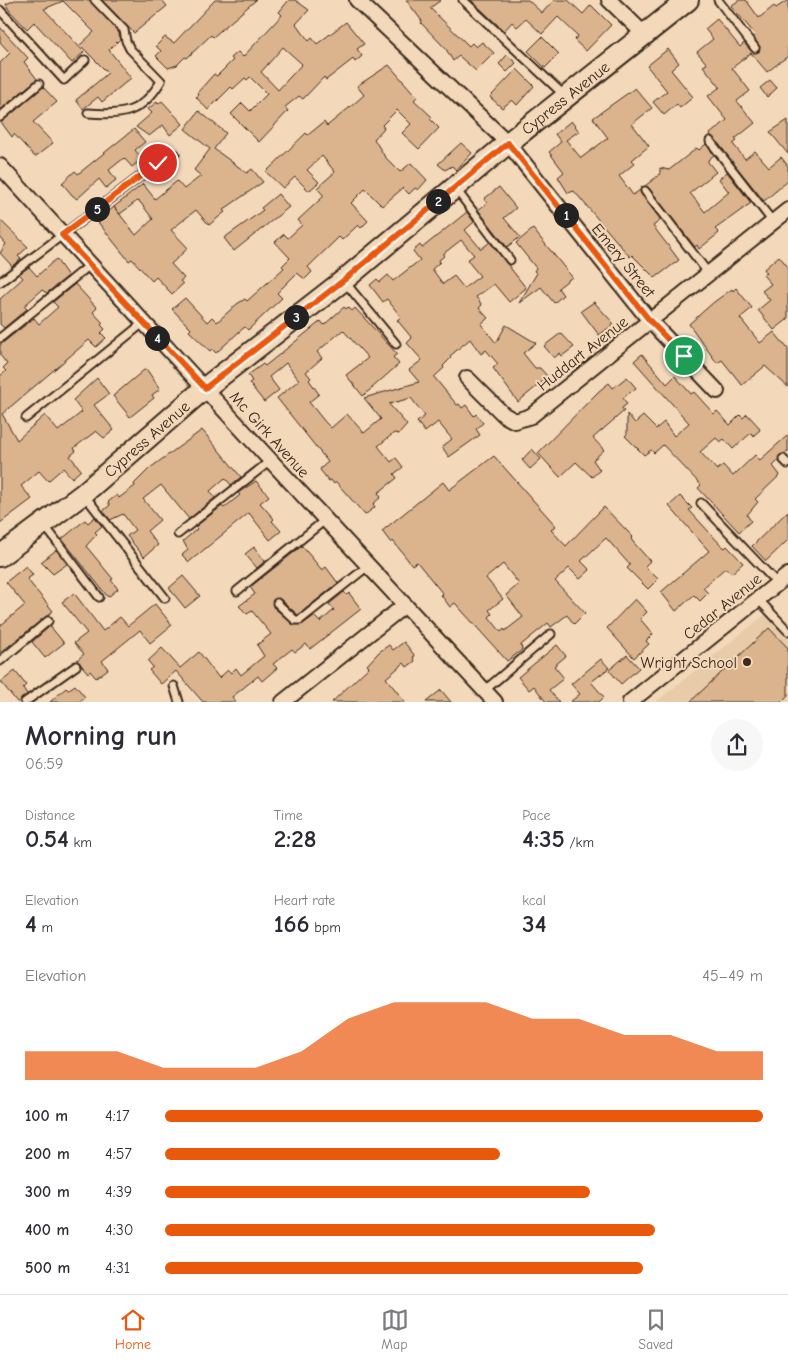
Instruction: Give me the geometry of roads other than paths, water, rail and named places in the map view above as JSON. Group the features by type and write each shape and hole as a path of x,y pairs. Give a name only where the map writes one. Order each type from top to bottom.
{"street":[{"name":"Emery Street","path":"357,0 508,143 650,321 717,391"},
{"path":"609,0 644,34"},
{"name":"Cypress Avenue","path":"0,556 83,494 205,388 344,280 508,143 688,0"},
{"name":"Mc Girk Avenue","path":"0,166 270,461 495,702"},
{"name":"Huddart Avenue","path":"467,378 504,415 515,421 531,416 788,210"},
{"name":"Cedar Avenue","path":"630,702 783,579"},
{"path":"283,702 404,605"}],"lane":[{"path":"88,113 126,114 153,95 162,82 130,49 126,42 124,30 95,0"},
{"path":"463,0 566,97"},
{"path":"718,0 755,48"},
{"path":"0,10 64,80 85,60"},
{"path":"0,117 39,84"},
{"path":"710,141 773,222"},
{"path":"0,282 158,163 175,154"},
{"path":"455,188 510,260"},
{"path":"645,192 709,274"},
{"path":"0,338 90,265"},
{"path":"344,280 396,344"},
{"path":"26,418 143,323"},
{"path":"178,534 270,461"},
{"path":"83,494 165,598"},
{"path":"701,503 783,579"},
{"path":"237,591 325,520"},
{"path":"43,523 99,597"},
{"path":"277,603 295,620 300,620 368,566"},
{"path":"758,599 788,631"},
{"path":"0,661 48,621"},
{"path":"484,690 552,634"},
{"path":"25,702 76,666"},
{"path":"174,686 179,702"}],"place":[{"name":"Wright School","path":"747,662"}]}
